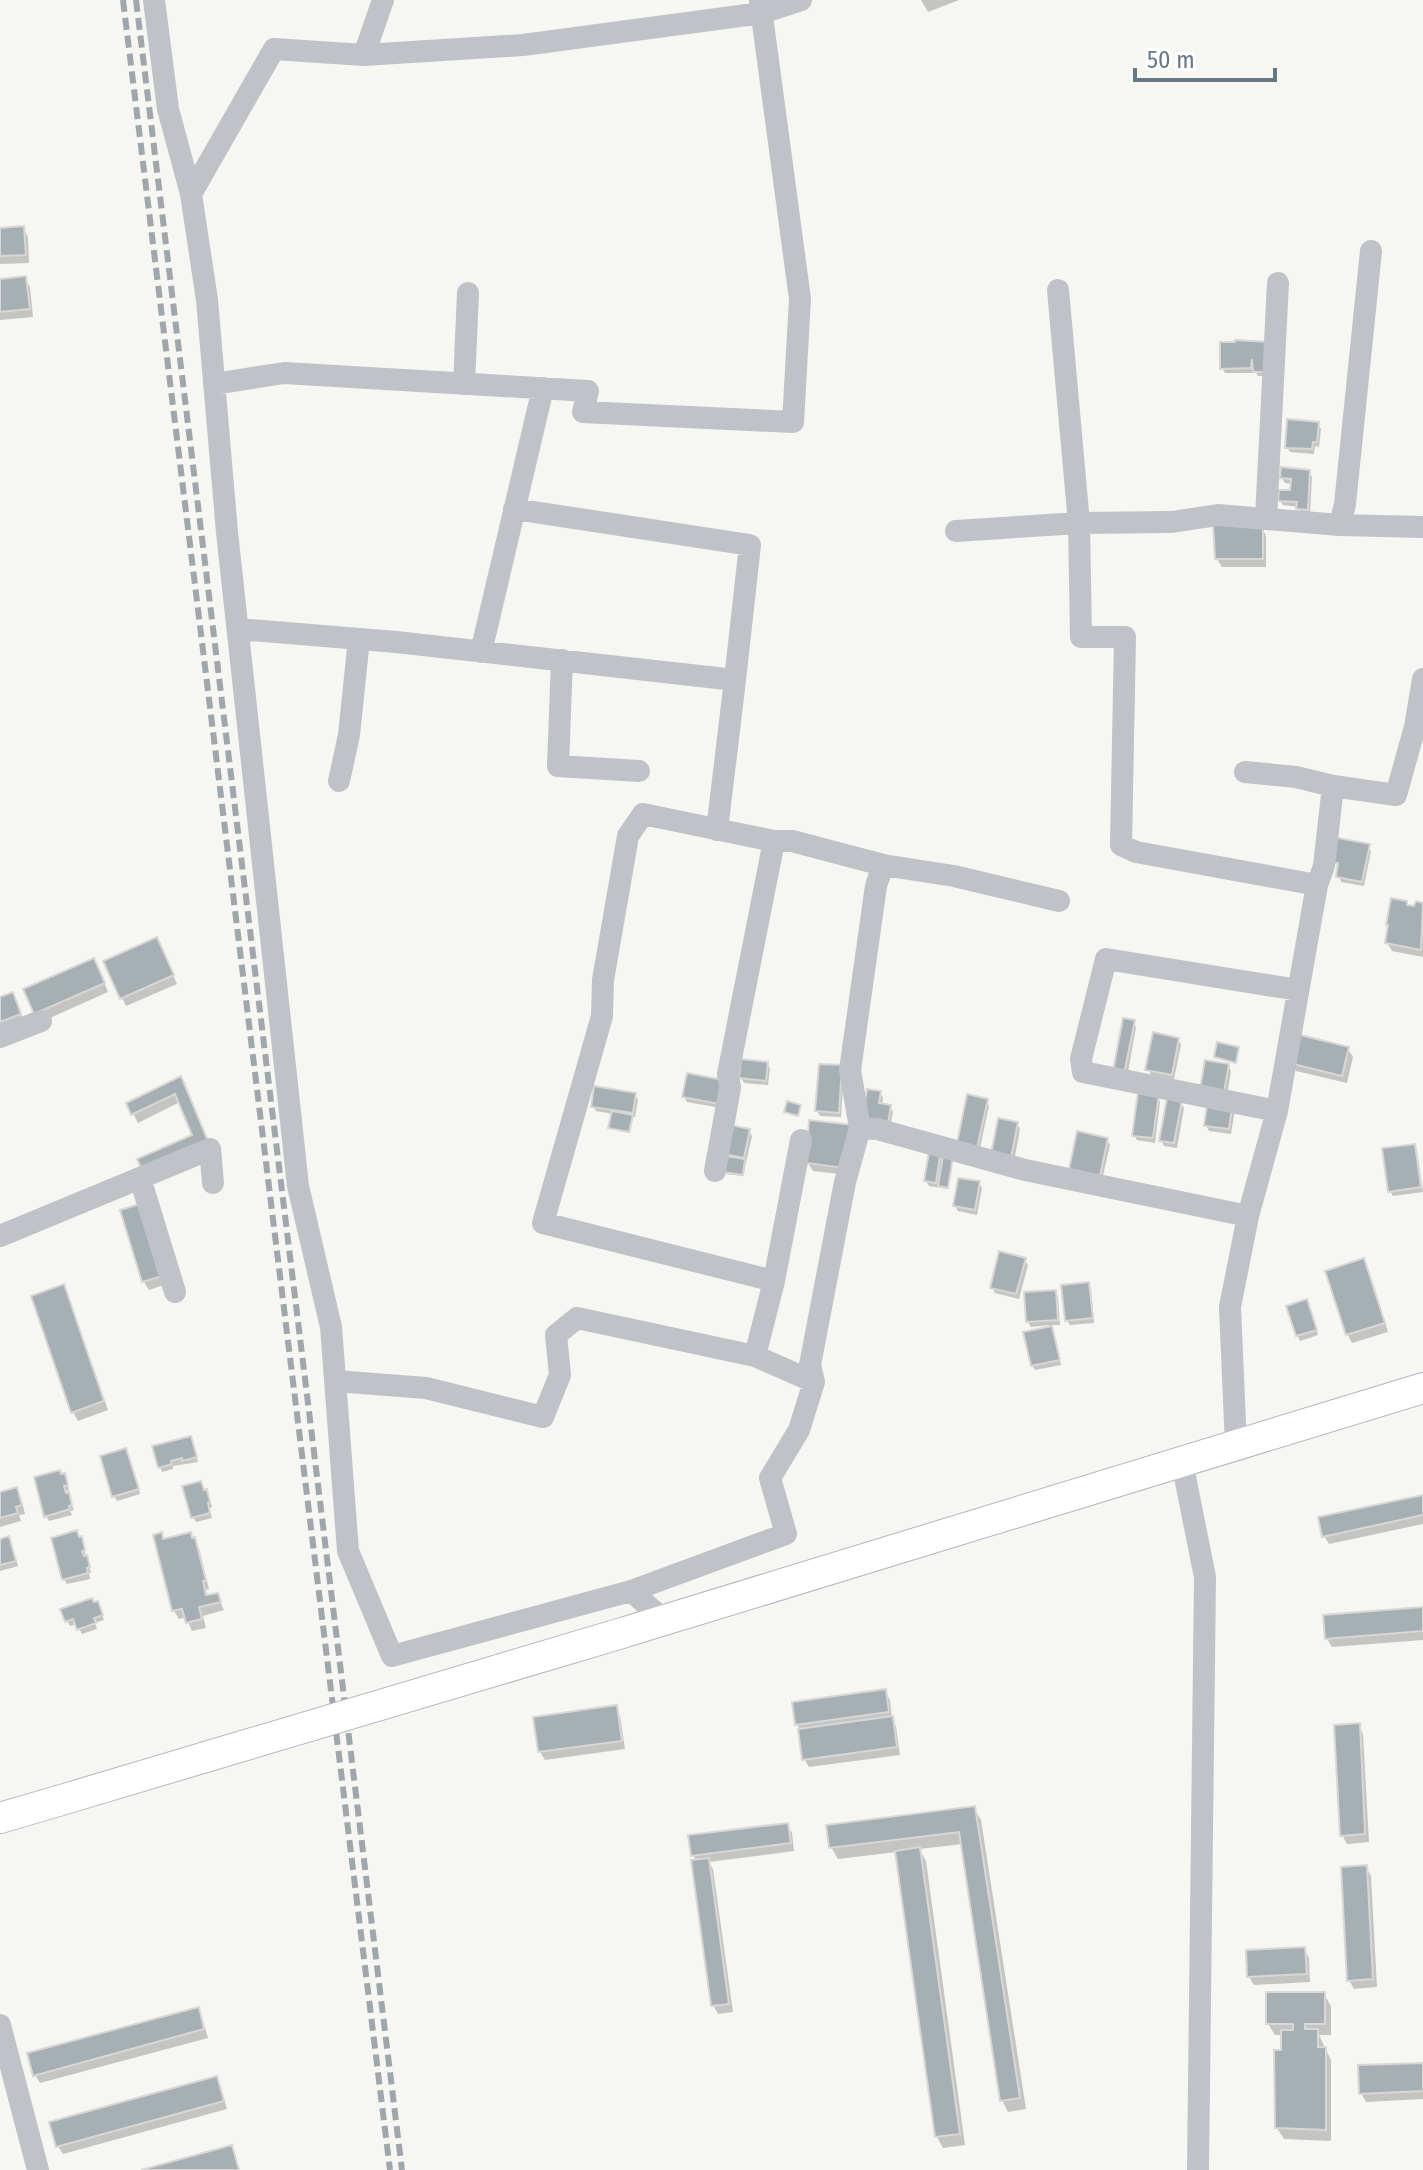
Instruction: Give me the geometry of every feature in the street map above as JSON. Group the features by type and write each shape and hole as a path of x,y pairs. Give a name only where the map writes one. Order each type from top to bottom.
{"main road":[{"path":"0,1818 622,1633 1423,1388"}],"street":[{"path":"154,0 168,109 191,194 207,300 238,629 298,1186 331,1327 348,1551 392,1656 631,1591 786,1534 770,1478 799,1430 814,1382 810,1365 845,1182 860,1128 850,1070 876,886 883,865"},
{"path":"364,55 383,0"},
{"path":"191,194 274,49 364,55 523,45 801,0"},
{"path":"214,384 284,373 543,388 588,391 583,412 793,422 800,299 761,7"},
{"path":"1340,525 1345,504 1371,251"},
{"path":"1266,518 1278,283"},
{"path":"1058,290 1079,523 1081,637 1125,637 1121,845 1136,852 1317,885"},
{"path":"464,384 468,293"},
{"path":"481,652 543,388"},
{"path":"514,509 750,545 717,830"},
{"path":"956,531 1079,523 1172,522 1218,515 1340,525 1423,527"},
{"path":"238,629 359,639 735,680"},
{"path":"339,781 349,735 359,639"},
{"path":"562,660 558,766 639,771"},
{"path":"1245,772 1296,777 1396,795 1415,727 1423,679"},
{"path":"1236,1446 1230,1307 1248,1216 1277,1111 1317,885 1324,866 1333,786"},
{"path":"774,1281 543,1223 602,1016 603,980 628,836 643,814 774,841 792,841 883,865 954,876 1059,901"},
{"path":"715,1171 730,1088 728,1074 774,841"},
{"path":"1277,1111 1083,1072 1081,1059 1106,959 1298,990"},
{"path":"0,1037 41,1021"},
{"path":"860,1128 877,1129 1025,1170 1248,1216"},
{"path":"755,1356 774,1281 801,1140"},
{"path":"0,1236 210,1149 213,1183"},
{"path":"140,1178 175,1292"},
{"path":"335,1381 426,1388 543,1417 560,1375 556,1335 577,1318 755,1356 814,1382"},
{"path":"1182,1462 1205,1577 1198,2170"},
{"path":"631,1591 664,1620"},
{"path":"0,2025 38,2170"}],"building":[{"path":"24,226 26,255 0,256 0,228"},
{"path":"26,276 30,309 0,312 0,279"},
{"path":"1220,342 1268,342 1269,372 1253,372 1252,359 1251,368 1220,369"},
{"path":"1287,419 1319,422 1317,442 1313,442 1312,449 1285,448"},
{"path":"1281,467 1310,470 1308,510 1296,509 1297,502 1278,501 1279,490 1290,490 1291,479 1280,478"},
{"path":"1213,523 1263,525 1263,559 1215,559"},
{"path":"1333,837 1370,844 1362,882 1336,877 1338,863 1333,863"},
{"path":"1391,898 1407,901 1407,905 1414,906 1416,901 1423,903 1421,950 1385,943"},
{"path":"157,937 174,975 120,999 103,961"},
{"path":"94,958 105,983 34,1014 23,989"},
{"path":"13,992 21,1014 0,1022 0,997"},
{"path":"1123,1018 1135,1020 1124,1074 1113,1071"},
{"path":"1153,1032 1179,1038 1172,1075 1145,1070"},
{"path":"1296,1034 1349,1047 1342,1076 1289,1063"},
{"path":"1217,1042 1239,1047 1236,1063 1214,1057"},
{"path":"741,1059 768,1062 766,1081 739,1078"},
{"path":"1205,1060 1229,1064 1224,1092 1200,1088"},
{"path":"819,1064 842,1065 839,1113 815,1111"},
{"path":"687,1073 729,1081 725,1105 682,1097"},
{"path":"181,1076 208,1141 142,1170 137,1159 192,1135 175,1094 131,1115 126,1103"},
{"path":"594,1086 636,1093 633,1113 591,1107"},
{"path":"867,1089 881,1091 879,1103 891,1105 888,1124 862,1119"},
{"path":"1138,1092 1159,1095 1153,1138 1132,1136"},
{"path":"967,1094 988,1099 977,1148 957,1143"},
{"path":"1167,1098 1182,1100 1174,1143 1159,1141"},
{"path":"1208,1098 1233,1101 1229,1129 1204,1126"},
{"path":"787,1101 801,1105 798,1116 784,1112"},
{"path":"612,1111 633,1115 629,1132 608,1128"},
{"path":"998,1118 1018,1122 1011,1158 991,1154"},
{"path":"809,1120 854,1125 844,1168 806,1163"},
{"path":"725,1124 750,1129 744,1158 719,1153"},
{"path":"1077,1131 1108,1138 1100,1176 1069,1169"},
{"path":"1415,1144 1421,1187 1388,1192 1382,1148"},
{"path":"930,1146 941,1148 936,1183 924,1181"},
{"path":"944,1150 954,1151 948,1188 938,1186"},
{"path":"725,1156 745,1159 743,1175 722,1172"},
{"path":"958,1178 980,1181 975,1210 953,1206"},
{"path":"147,1202 169,1274 142,1282 120,1210"},
{"path":"999,1251 1026,1258 1016,1294 990,1288"},
{"path":"1364,1258 1385,1323 1346,1335 1325,1271"},
{"path":"1089,1282 1093,1318 1065,1321 1061,1285"},
{"path":"64,1284 104,1401 71,1413 31,1296"},
{"path":"1056,1290 1058,1320 1026,1322 1024,1292"},
{"path":"1307,1299 1317,1330 1296,1336 1286,1306"},
{"path":"1052,1326 1060,1360 1031,1366 1023,1332"},
{"path":"191,1436 197,1457 171,1461 172,1464 158,1468 152,1446"},
{"path":"126,1448 139,1489 112,1497 100,1456"},
{"path":"60,1470 61,1474 65,1473 68,1485 64,1486 72,1505 70,1509 44,1517 34,1477"},
{"path":"201,1481 204,1490 207,1489 210,1513 191,1518 182,1486"},
{"path":"17,1487 22,1505 16,1507 18,1513 0,1518 0,1492"},
{"path":"1423,1495 1423,1515 1322,1537 1318,1517"},
{"path":"77,1530 79,1537 82,1536 85,1550 82,1551 84,1556 87,1555 90,1567 87,1568 88,1573 62,1580 51,1538"},
{"path":"162,1532 163,1539 191,1532 192,1538 195,1537 206,1581 203,1581 206,1595 218,1593 221,1602 199,1607 202,1619 186,1623 182,1609 172,1611 153,1535"},
{"path":"9,1536 16,1561 0,1565 0,1539"},
{"path":"92,1598 94,1602 98,1601 103,1615 94,1618 96,1623 77,1630 73,1619 65,1622 60,1609"},
{"path":"1423,1607 1423,1631 1325,1639 1323,1615"},
{"path":"886,1689 889,1712 795,1725 792,1702"},
{"path":"617,1705 622,1741 538,1752 533,1717"},
{"path":"893,1716 897,1747 802,1760 798,1729"},
{"path":"1360,1723 1365,1834 1340,1836 1334,1725"},
{"path":"975,1806 1020,2098 1000,2101 959,1832 829,1848 826,1825"},
{"path":"788,1823 791,1843 691,1856 688,1835"},
{"path":"920,1847 960,2134 935,2137 895,1851"},
{"path":"709,1858 729,2004 711,2006 691,1860"},
{"path":"1367,1865 1373,1979 1347,1981 1341,1867"},
{"path":"1305,1947 1307,1974 1247,1977 1246,1950"},
{"path":"1266,1992 1325,1992 1325,2024 1305,2024 1305,2029 1318,2029 1318,2047 1326,2047 1326,2130 1275,2128 1274,2050 1281,2050 1281,2030 1293,2030 1293,2024 1266,2024"},
{"path":"199,2007 204,2029 33,2076 27,2053"},
{"path":"1423,2063 1423,2091 1359,2094 1358,2065"},
{"path":"217,2076 224,2101 56,2147 49,2122"},
{"path":"232,2145 239,2170 141,2170"}],"railway":[{"path":"123,0 390,2170"},
{"path":"136,0 402,2170"}]}
